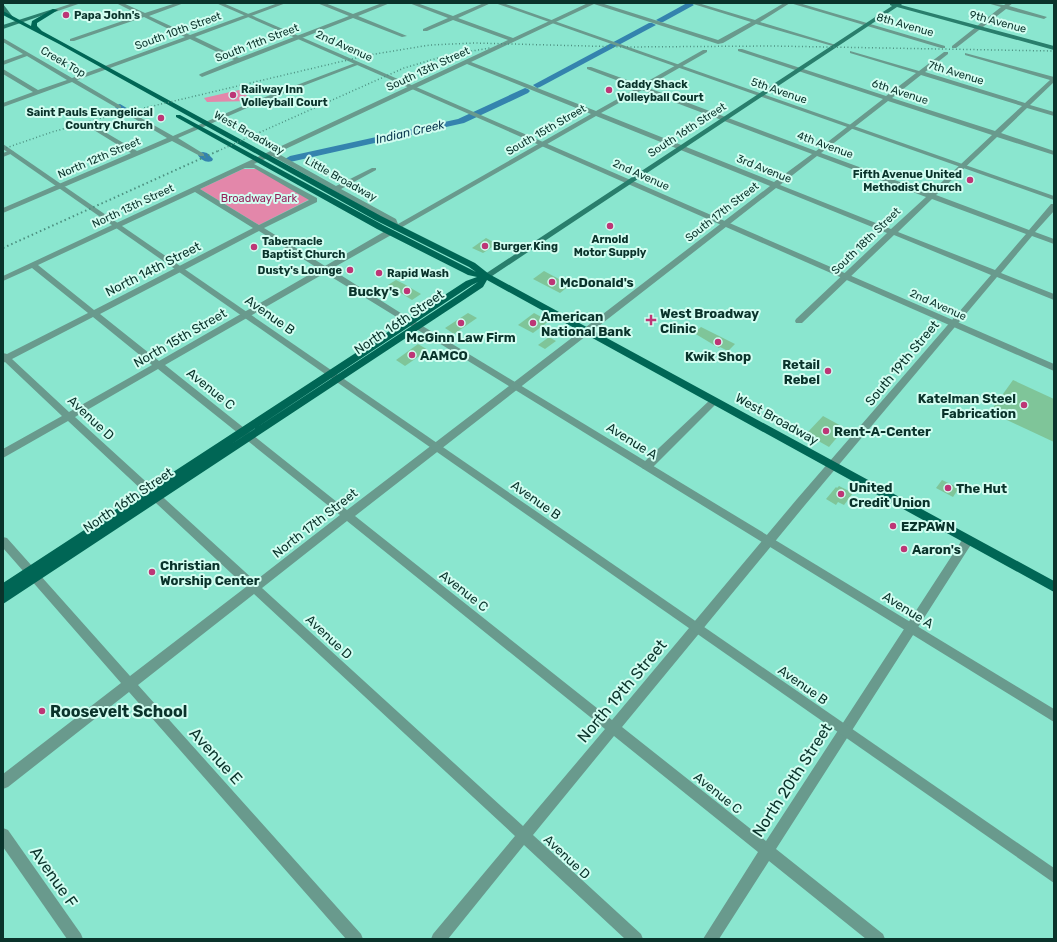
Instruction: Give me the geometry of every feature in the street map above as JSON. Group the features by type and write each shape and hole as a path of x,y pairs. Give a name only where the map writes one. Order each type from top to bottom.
{"main road":[{"name":"9th Avenue","path":"890,3 1054,48"},
{"name":"South 16th Street","path":"486,276 898,4"},
{"name":"West Broadway","path":"3,6 10,17 39,31 300,175 393,230"},
{"path":"3,27 55,10"},
{"path":"39,31 34,26 34,22 55,10"},
{"path":"3,13 10,17"},
{"path":"3,20 22,30"},
{"path":"33,36 73,57"},
{"name":"West Broadway","path":"80,61 292,179 393,230 472,264 486,276 1054,587"},
{"name":"North 16th Street","path":"3,599 33,575 414,324 469,283 486,276"},
{"name":"North 16th Street","path":"3,589 33,575"}],"street":[{"path":"55,10 78,3"},
{"path":"119,3 238,60"},
{"path":"72,40 181,3"},
{"name":"2nd Avenue","path":"219,3 1054,368"},
{"name":"South 10th Street","path":"3,105 284,3"},
{"path":"320,3 404,36"},
{"name":"South 11th Street","path":"202,74 386,3"},
{"path":"412,3 513,40"},
{"path":"455,19 488,3"},
{"path":"425,30 495,3"},
{"name":"5th Avenue","path":"498,3 1054,198"},
{"name":"South 13th Street","path":"272,153 592,3"},
{"path":"596,3 718,42 788,3"},
{"path":"694,3 834,46"},
{"name":"8th Avenue","path":"792,3 944,50"},
{"path":"990,3 1044,17"},
{"path":"954,47 1010,3"},
{"name":"Creek Top","path":"3,40 119,107"},
{"name":"6th Avenue","path":"740,50 1054,153"},
{"name":"South 17th Street","path":"587,331 851,127 920,72 944,50"},
{"name":"South 15th Street","path":"393,230 705,51"},
{"name":"7th Avenue","path":"852,52 1054,114"},
{"path":"3,63 28,54"},
{"path":"967,54 1054,79"},
{"name":"3rd Avenue","path":"467,62 1054,297"},
{"name":"North 12th Street","path":"3,211 254,104 358,64"},
{"name":"4th Avenue","path":"589,68 1054,242"},
{"path":"3,72 37,92"},
{"name":"South 18th Street","path":"799,321 1054,79"},
{"path":"132,115 202,155"},
{"path":"91,126 136,154"},
{"name":"Avenue B","path":"3,146 1054,876"},
{"path":"3,155 11,152"},
{"name":"North 13th Street","path":"3,279 272,153"},
{"name":"Little Broadway","path":"272,153 393,221 393,230"},
{"path":"235,166 244,166"},
{"name":"North 14th Street","path":"4,358 94,314 314,200 255,166 244,166"},
{"path":"335,189 374,168"},
{"name":"Avenue A","path":"195,189 1054,716"},
{"name":"South 19th Street","path":"832,465 1054,206"},
{"name":"North 15th Street","path":"3,454 393,230"},
{"name":"Avenue C","path":"33,265 878,939"},
{"name":"North 17th Street","path":"3,782 587,331"},
{"name":"Avenue D","path":"4,358 636,939"},
{"path":"647,466 714,400"},
{"name":"North 19th Street","path":"438,939 832,465"},
{"name":"North 20th Street","path":"710,939 766,850 968,540"},
{"name":"Avenue E","path":"3,542 356,939"},
{"name":"Avenue F","path":"3,835 76,939"}],"green space":[{"name":"Railway Inn Volleyball Court","path":"239,90 243,91 251,101 207,102 204,98"},
{"name":"Broadway Park","path":"243,169 257,169 310,199 259,225 200,189"}],"building":[{"name":"Burger King","path":"486,238 497,244 483,253 472,248"},
{"name":"McDonald's","path":"544,271 570,285 560,293 533,279"},
{"name":"Bucky's","path":"396,280 421,294 412,300 388,285"},
{"name":"McGinn Law Firm","path":"468,313 477,318 454,334 445,328"},
{"name":"American National Bank","path":"534,313 549,321 533,333 518,325"},
{"name":"Kwik Shop","path":"701,327 735,344 728,351 720,347 719,348 694,333"},
{"path":"549,337 556,341 545,349 538,345"},
{"name":"AAMCO","path":"418,344 428,350 405,366 396,360"},
{"name":"Katelman Steel Fabrication","path":"1013,380 1054,399 1054,442 990,412"},
{"name":"Rent-A-Center","path":"823,416 845,428 829,447 806,434"},
{"name":"The Hut","path":"942,480 959,488 953,497 936,488"},
{"name":"United Credit Union","path":"839,486 853,493 844,505 838,502 836,505 826,499 836,487 837,488"}],"waterway":[{"name":"Indian Creek","path":"660,20 690,5"},
{"name":"Indian Creek","path":"537,85 652,25"},
{"name":"Indian Creek","path":"290,159 461,121 525,91"},
{"name":"Indian Creek","path":"120,107 132,115"},
{"name":"Indian Creek","path":"203,155 208,159"}],"railway":[{"path":"3,149 52,132 102,118 369,55 430,45 474,43 625,47 772,46 1054,51"},
{"path":"218,151 404,68 448,55 490,48"},
{"path":"3,248 220,150"}],"place":[{"name":"Papa John's","path":"66,15"},
{"name":"Caddy Shack Volleyball Court","path":"609,90"},
{"name":"Railway Inn Volleyball Court","path":"233,95"},
{"name":"Saint Pauls Evangelical Country Church","path":"161,118"},
{"name":"Fifth Avenue United Methodist Church","path":"970,180"},
{"name":"Arnold Motor Supply","path":"610,226"},
{"name":"Burger King","path":"485,246"},
{"name":"Tabernacle Baptist Church","path":"254,247"},
{"name":"Dusty's Lounge","path":"350,270"},
{"name":"Rapid Wash","path":"379,273"},
{"name":"McDonald's","path":"552,282"},
{"name":"Bucky's","path":"407,291"},
{"name":"West Broadway Clinic","path":"651,320"},
{"name":"McGinn Law Firm","path":"461,323"},
{"name":"American National Bank","path":"533,323"},
{"name":"Kwik Shop","path":"718,342"},
{"name":"AAMCO","path":"412,355"},
{"name":"Retail Rebel","path":"828,371"},
{"name":"Katelman Steel Fabrication","path":"1024,405"},
{"name":"Rent-A-Center","path":"826,431"},
{"name":"The Hut","path":"948,488"},
{"name":"United Credit Union","path":"841,494"},
{"name":"EZPAWN","path":"893,526"},
{"name":"Aaron's","path":"904,549"},
{"name":"Christian Worship Center","path":"152,572"},
{"name":"Roosevelt School","path":"42,711"}]}
